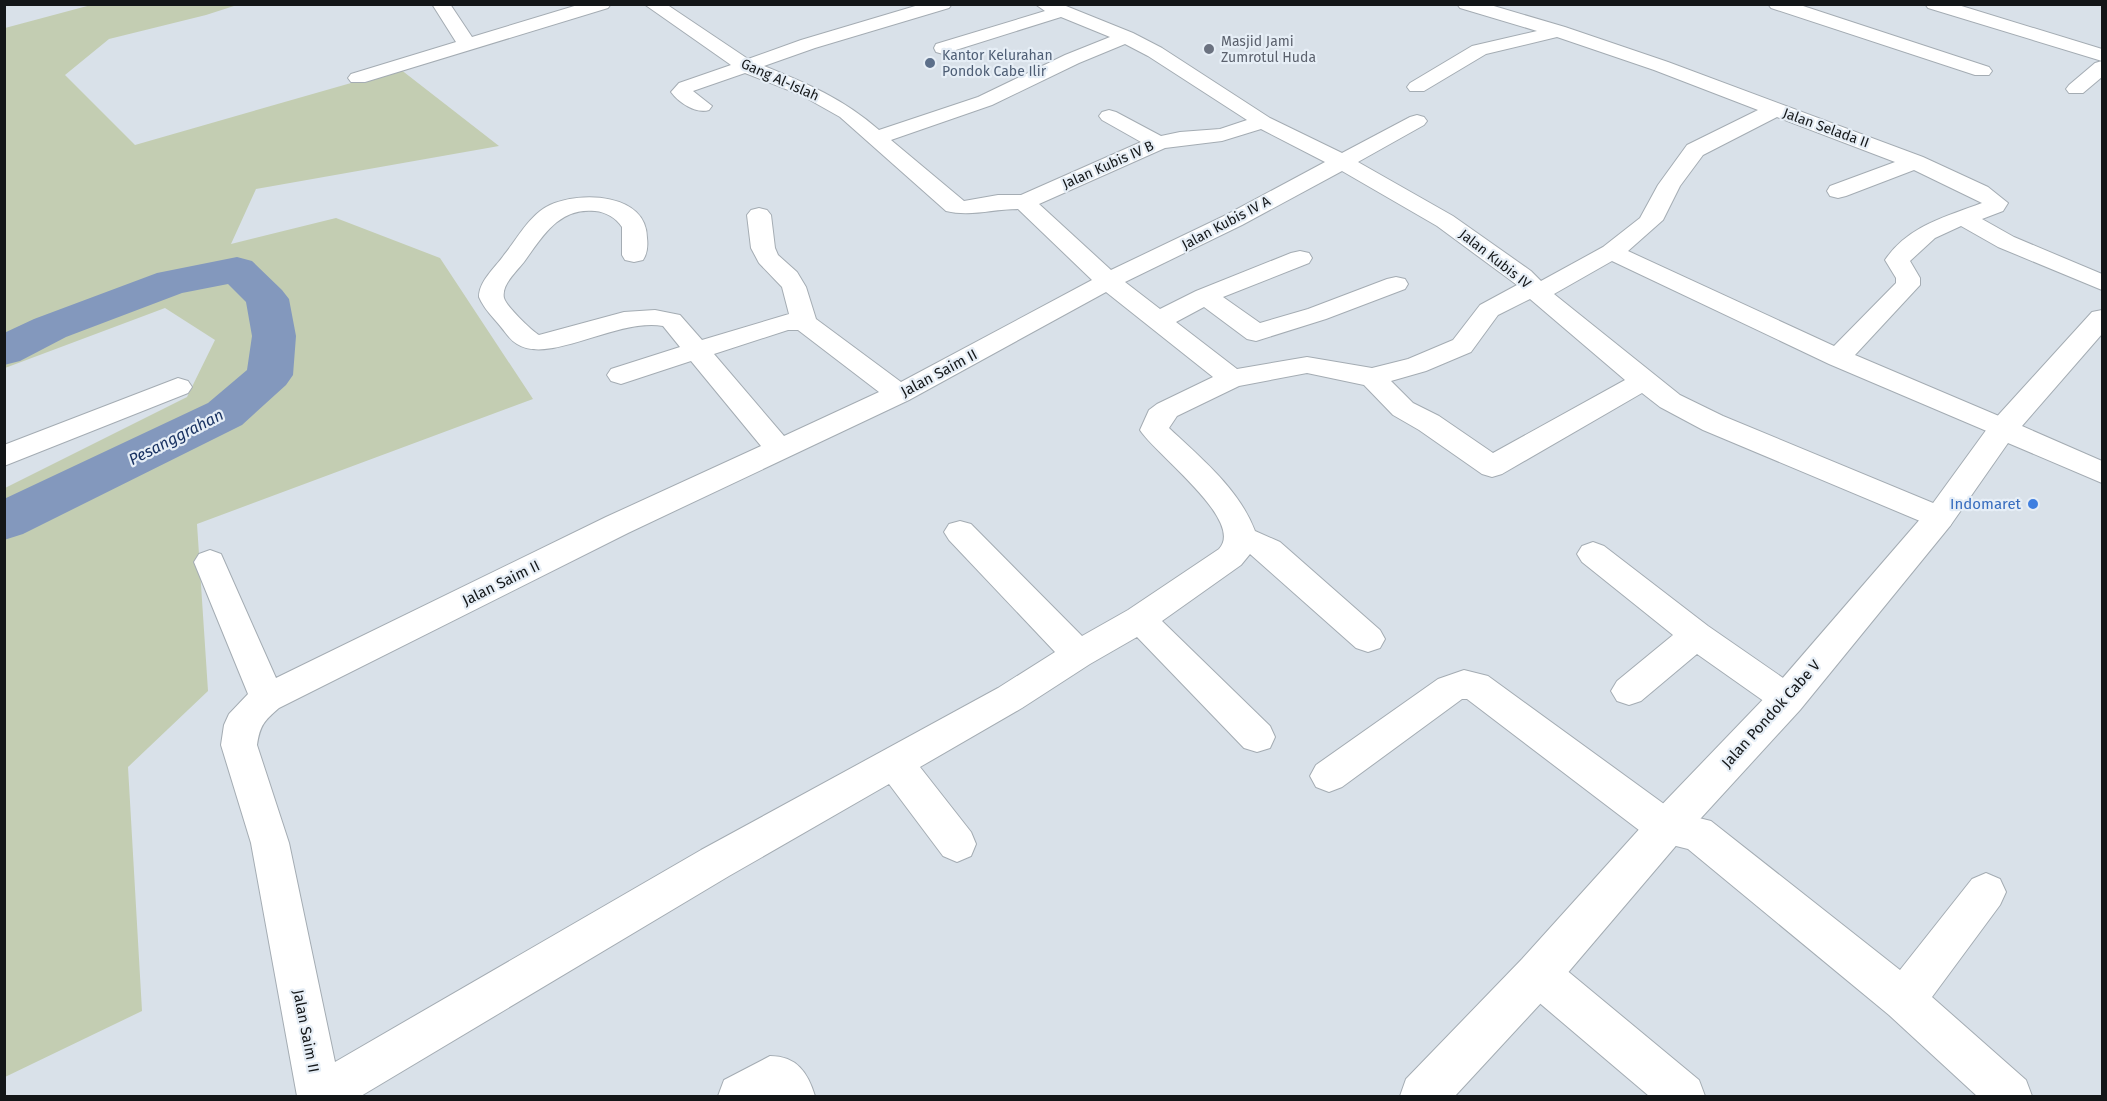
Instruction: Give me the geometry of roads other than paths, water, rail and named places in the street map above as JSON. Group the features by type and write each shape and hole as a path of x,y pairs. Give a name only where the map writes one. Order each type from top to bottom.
{"street":[{"path":"441,4 467,44"},
{"path":"358,78 602,4"},
{"name":"Gang Al-Islah","path":"653,4 746,66 826,100 857,120 954,206 964,208 998,202 1024,202"},
{"path":"874,4 894,18"},
{"path":"702,106 683,94 683,90 808,44 943,4"},
{"name":"Jalan Selada II","path":"1466,4 1558,31 1661,66 1915,162 1980,192 1997,203 1995,206 1963,218"},
{"path":"1777,4 1982,71"},
{"path":"1934,4 2103,55"},
{"path":"943,48 1052,8"},
{"name":"Jalan Kubis IV","path":"1052,8 1126,37 1180,67 1263,122 1341,160 1445,221 1522,276 1535,290 1670,401 1713,423 1939,518"},
{"path":"1417,87 1479,50 1558,31"},
{"path":"875,138 959,111 1126,37"},
{"path":"2076,89 2103,67"},
{"path":"319,1096 715,863 1010,698 1078,654 1140,619 1230,557 1238,549 1240,540 1239,529 1234,518 1217,496 1154,430 1159,417 1167,410 1232,379 1307,365 1372,377 1417,365 1462,346 1490,310 1611,252 1655,215 1669,185 1695,150 1774,110"},
{"path":"1109,116 1158,143"},
{"name":"Jalan Kubis IV A","path":"1108,281 1234,220 1341,160 1417,121"},
{"name":"Jalan Kubis IV B","path":"1024,202 1158,143 1180,138 1222,135 1263,122"},
{"path":"1838,191 1915,162"},
{"path":"1024,202 1108,281 1232,379"},
{"path":"634,255 636,236 633,224 626,216 603,205 577,203 547,216 497,281 491,294 493,302 532,343 545,343 633,317 654,315 671,320 779,448"},
{"path":"759,215 763,248 768,258 788,277 794,287 804,322"},
{"path":"1838,358 1908,285 1908,278 1897,260 1919,236 1932,228 1963,218 2006,242 2103,283"},
{"path":"1611,252 1838,358 2103,473"},
{"path":"1157,321 1205,296 1300,258"},
{"name":"Jalan Saim II","path":"319,1096 270,843 238,745 242,725 252,711 267,698 779,448 899,394 1108,281"},
{"path":"1205,296 1256,333 1317,314 1396,284"},
{"name":"Jalan Pondok Cabe V","path":"1423,1096 1538,974 1666,828 1787,699 1939,518 2002,429 2103,318"},
{"path":"621,375 792,321 804,322 899,394"},
{"path":"1372,377 1403,408 1429,423 1492,467 1643,381"},
{"path":"4,456 178,387"},
{"path":"960,531 1078,654"},
{"path":"1240,540 1257,543 1269,550 1368,639"},
{"path":"1593,554 1696,635 1787,699"},
{"path":"210,562 267,698"},
{"path":"1140,619 1257,737"},
{"path":"1629,691 1696,635"},
{"path":"1329,776 1450,688 1464,684 1476,686 1666,828 1697,833 1904,1000 2010,1096"},
{"path":"894,762 957,844"},
{"path":"1904,1000 1986,892"},
{"path":"1538,974 1683,1096"},
{"path":"740,1096 770,1078 780,1078 788,1086 793,1096"}],"waterway":[{"name":"Pesanggrahan","path":"4,351 50,328 172,282 237,270 267,299 274,336 270,375 225,414 4,521"}],"place":[{"name":"Masjid Jami Zumrotul Huda","path":"1209,49"},
{"name":"Kantor Kelurahan Pondok Cabe Ilir","path":"930,63"},
{"name":"Indomaret","path":"2033,504"}]}
